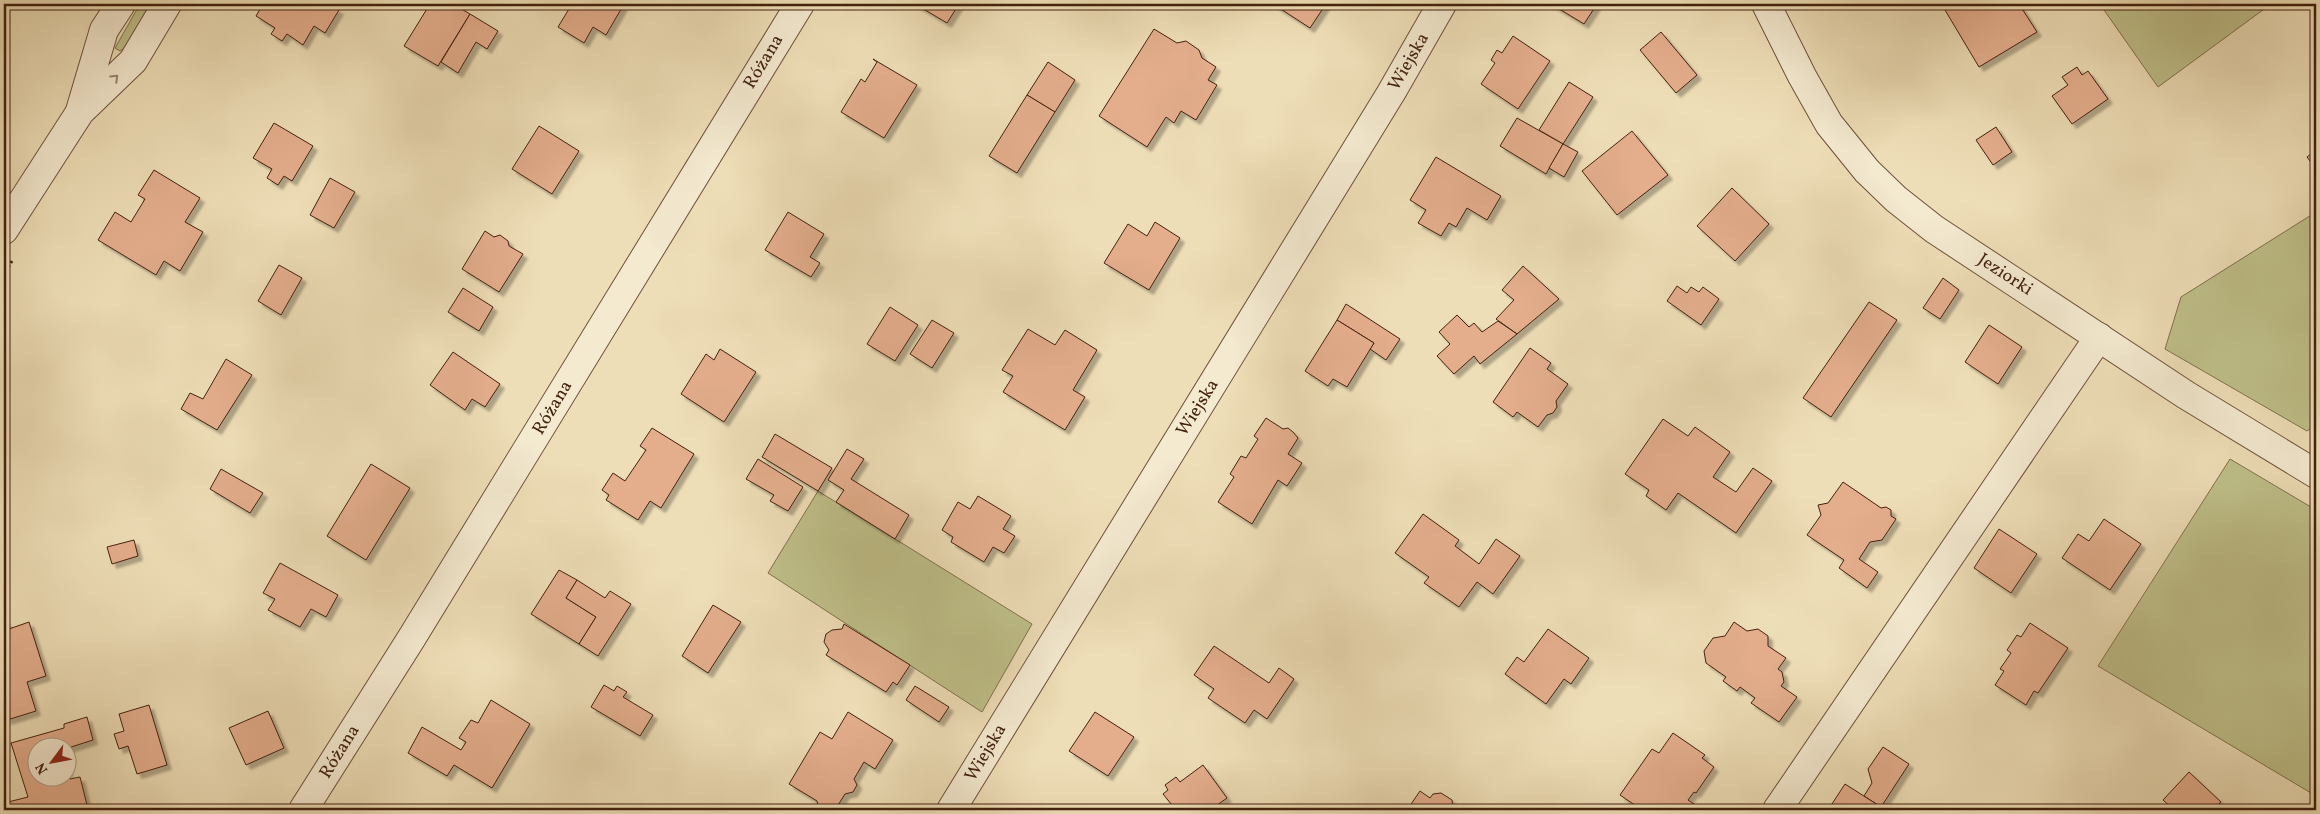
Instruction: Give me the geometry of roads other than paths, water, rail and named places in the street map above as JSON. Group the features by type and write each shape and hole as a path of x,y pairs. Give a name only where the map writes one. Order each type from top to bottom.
{"street":[{"path":"80,112 104,30 121,4"},
{"path":"4,230 80,112 133,61 167,4"},
{"name":"Różana","path":"303,810 416,631 800,4"},
{"name":"Wiejska","path":"951,810 1386,102 1442,4"},
{"name":"Jeziorki","path":"1766,4 1802,76 1829,124 1867,171 1896,200 1934,229 2186,395 2316,474"},
{"path":"1777,810 2099,337"}]}
